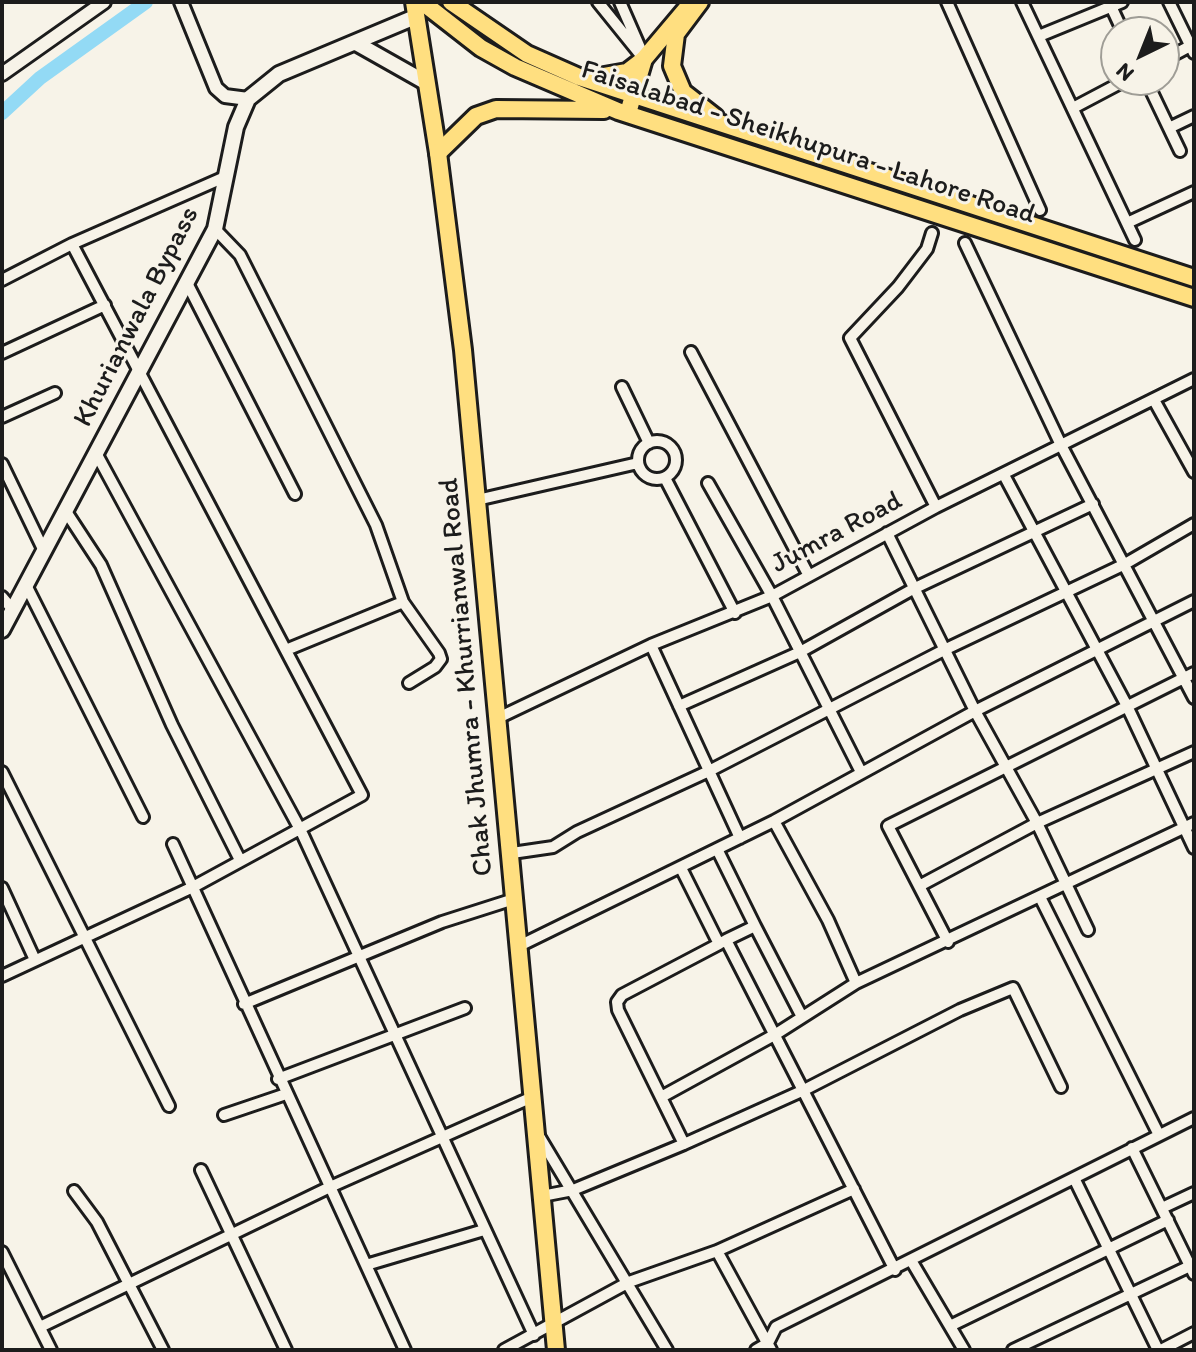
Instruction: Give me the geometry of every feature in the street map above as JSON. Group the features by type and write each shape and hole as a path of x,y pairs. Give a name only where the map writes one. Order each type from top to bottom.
{"main road":[{"name":"Faisalabad - Sheikhupura - Lahore Road","path":"451,2 527,54 579,77 1194,278"},
{"path":"579,77 611,77 627,72 644,59 692,2"},
{"path":"700,2 676,34 672,53 674,77 694,103 762,139"},
{"path":"248,99 279,74 356,43 417,7"},
{"name":"Faisalabad - Sheikhupura - Lahore Road","path":"417,7 515,67 623,112 1194,298"},
{"name":"Chak Jhumra - Khurrianwal Road","path":"417,7 463,350 512,853 530,1098 556,1350"},
{"path":"356,43 425,82"},
{"path":"438,153 476,116 496,109 623,112 633,96 644,59"},
{"name":"Khurianwala Bypass","path":"2,630 215,229 229,176 236,127 248,99"}],"street":[{"path":"2,74 104,2"},
{"path":"181,2 216,88 225,96 248,99"},
{"path":"598,2 644,59"},
{"path":"620,2 644,59"},
{"path":"947,2 1040,210"},
{"path":"1022,2 1135,240"},
{"path":"1169,2 1193,47"},
{"path":"1039,36 1114,3"},
{"path":"1073,108 1100,94"},
{"path":"1154,96 1180,151"},
{"path":"1169,128 1194,116"},
{"path":"2,280 72,244 229,176"},
{"path":"1127,223 1194,192"},
{"path":"215,229 240,255 278,327 376,525 403,602 441,659 409,683"},
{"path":"932,233 927,249 898,287 850,338 936,507"},
{"path":"965,243 1061,445 1154,622 1189,676 1194,698"},
{"path":"2,976 193,887 301,831 362,795 72,244"},
{"path":"187,283 295,494"},
{"path":"2,353 105,305"},
{"path":"691,352 809,576"},
{"name":"Jumra Road","path":"498,718 651,645 772,596 936,507 1194,379"},
{"path":"622,387 649,443"},
{"path":"2,417 55,393"},
{"path":"1154,400 1194,472"},
{"path":"663,442 674,452 675,467 665,478 650,478 638,463 639,453 649,443 663,442"},
{"path":"96,453 301,831 361,955 394,1036 534,1335"},
{"path":"477,500 638,463"},
{"path":"2,464 44,551"},
{"path":"1004,475 1067,589 1096,651 1189,825 1194,848"},
{"path":"665,478 735,613"},
{"path":"708,483 772,596 861,772"},
{"path":"679,706 800,652 913,589 1093,504"},
{"path":"65,510 101,565 172,725 240,860"},
{"path":"512,853 553,847 577,832 709,771 1067,589 1125,564 1194,524"},
{"path":"887,533 975,711 1037,823 1088,930"},
{"path":"26,585 143,817"},
{"path":"2,597 13,610"},
{"path":"517,947 774,821 975,711 1194,601"},
{"path":"286,650 403,602"},
{"path":"651,645 740,838"},
{"path":"948,942 888,826 1189,676"},
{"path":"921,885 1037,823 1194,752"},
{"path":"2,772 169,1106"},
{"path":"774,821 828,920 856,983"},
{"path":"663,1096 776,1034 801,1015 856,983 1189,825"},
{"path":"173,844 278,1079 405,1350"},
{"path":"717,849 801,1015"},
{"path":"681,868 776,1034 895,1270"},
{"path":"2,888 35,960"},
{"path":"1040,897 1159,1135"},
{"path":"244,1004 442,922 514,899"},
{"path":"684,1144 618,1010 617,1002 622,995 755,926"},
{"path":"542,1196 573,1190 684,1144 804,1090 960,1010 1013,988 1061,1087"},
{"path":"278,1079 465,1008"},
{"path":"224,1115 286,1094"},
{"path":"40,1327 131,1286 230,1234 330,1187 530,1098"},
{"path":"770,1347 776,1327 912,1262 1194,1118"},
{"path":"535,1130 629,1282 667,1350"},
{"path":"1013,1350 1192,1265 1132,1148"},
{"path":"201,1170 286,1350"},
{"path":"1074,1178 1160,1350 1194,1333"},
{"path":"504,1350 629,1282 717,1251 854,1189"},
{"path":"74,1191 97,1222 163,1350"},
{"path":"1162,1208 1194,1193"},
{"path":"950,1326 1168,1220"},
{"path":"366,1265 484,1230"},
{"path":"717,1251 770,1347"},
{"path":"2,1252 51,1350"},
{"path":"912,1262 964,1350"},
{"path":"756,1350 770,1347"}],"waterway":[{"path":"2,113 40,78 146,2"}]}
